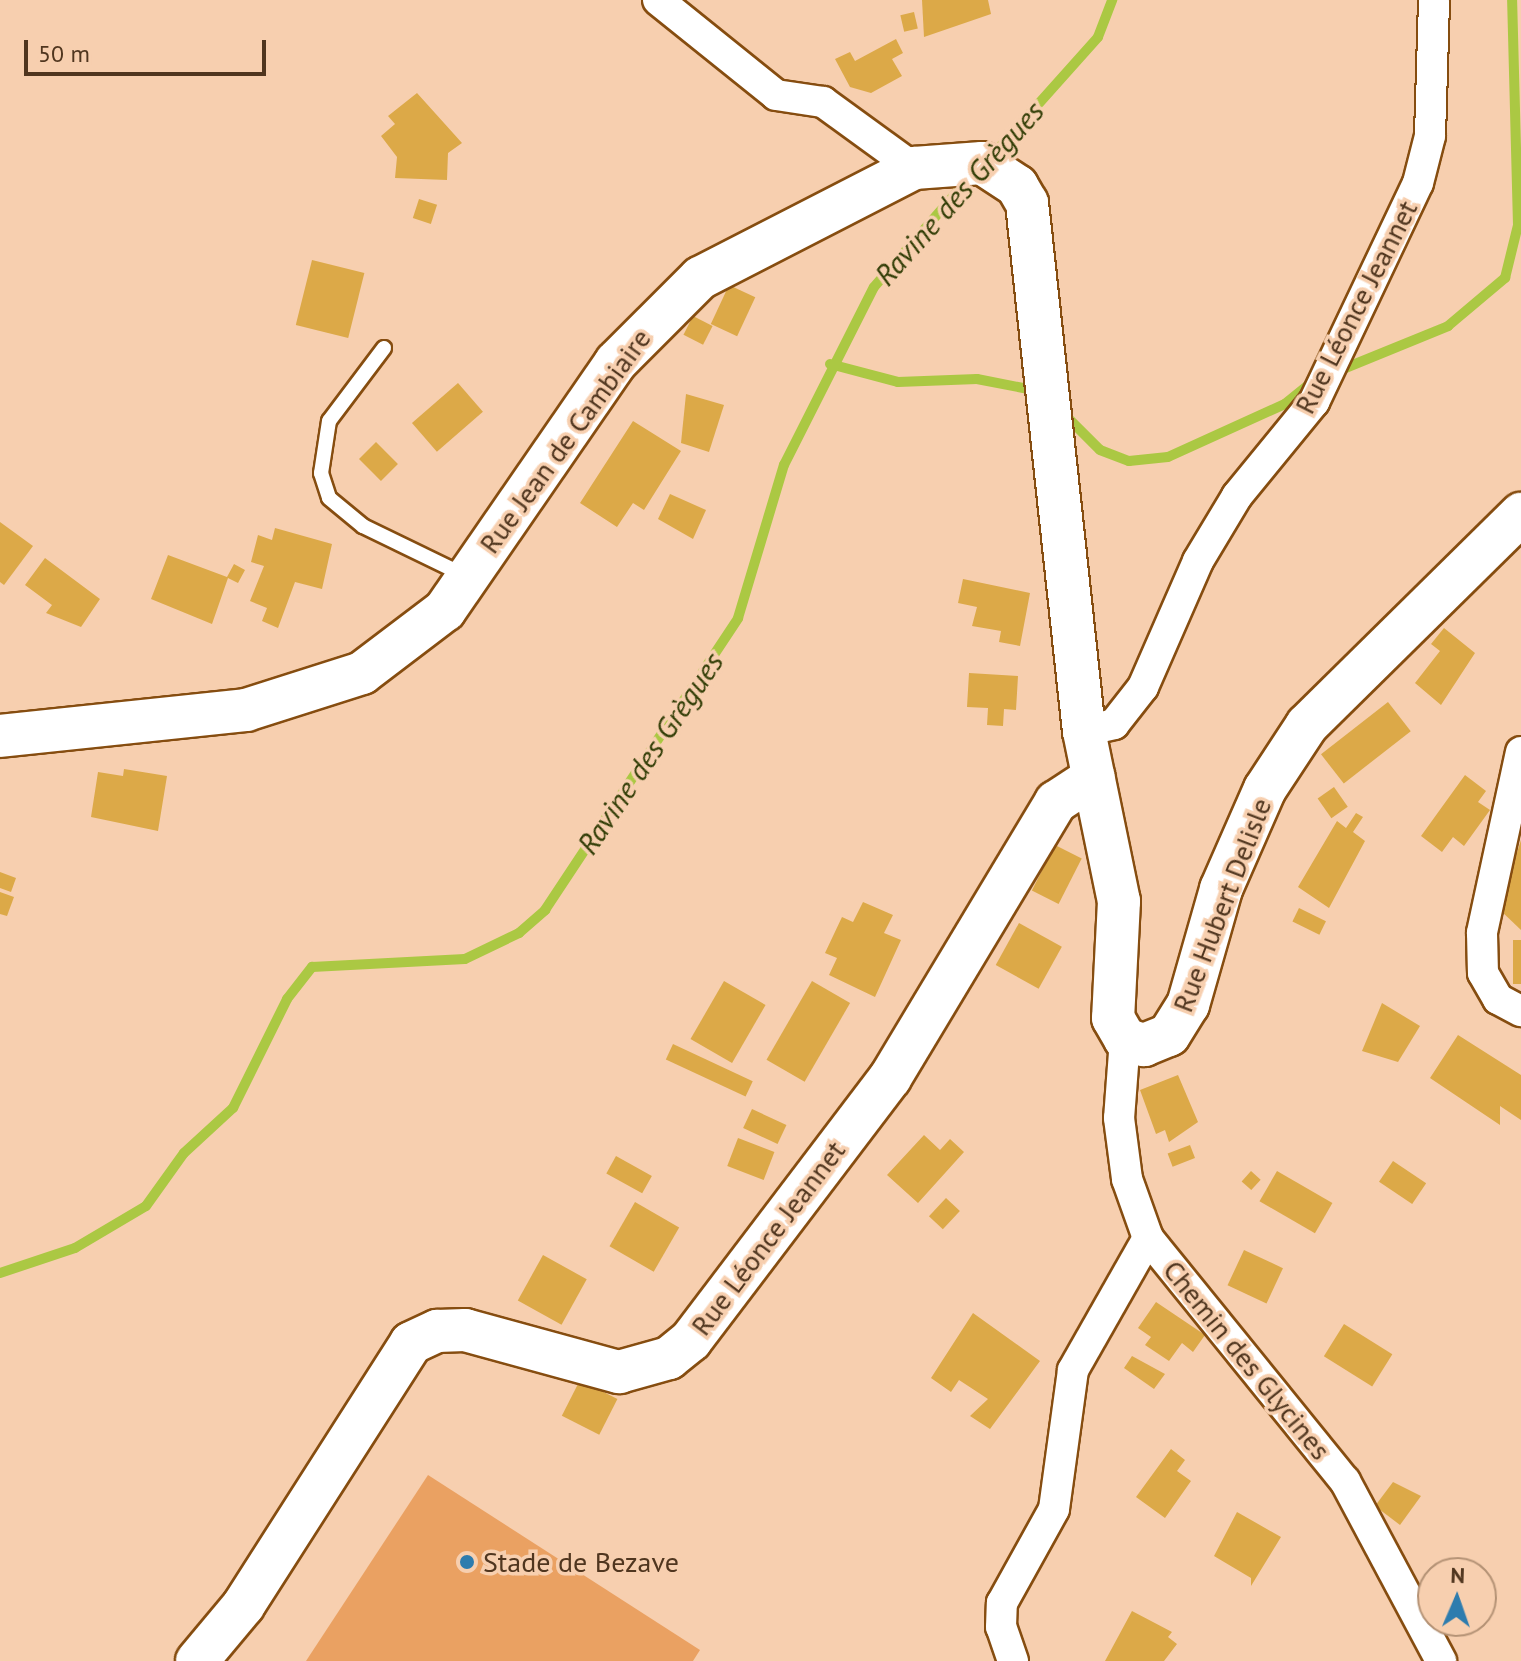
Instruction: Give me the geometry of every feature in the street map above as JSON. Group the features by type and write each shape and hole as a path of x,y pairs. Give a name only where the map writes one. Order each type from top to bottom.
{"main road":[{"path":"933,165 982,163 1004,174 1027,203 1084,731 1119,901 1113,1018 1125,1039"},
{"name":"Rue Jean de Cambiaire","path":"0,736 246,710 305,696 404,648 468,577 652,320 700,278 933,165"},
{"name":"Rue Hubert Delisle","path":"1125,1039 1144,1045 1169,1035 1188,1005 1221,889 1265,789 1307,725 1521,514"},
{"name":"Rue Léonce Jeannet","path":"197,1661 243,1606 411,1343 437,1331 465,1330 619,1372 669,1358 691,1340 890,1078 1056,802 1094,777"}],"street":[{"path":"658,0 776,95 823,102 933,165"},
{"name":"Rue Léonce Jeannet","path":"1084,731 1114,724 1143,687 1206,548 1314,402 1418,183 1430,136 1434,0"},
{"path":"1521,752 1482,933 1483,973 1498,999 1521,1011"},
{"name":"Chemin des Glycines","path":"1125,1039 1119,1118 1127,1179 1148,1238 1345,1481 1441,1661"},
{"path":"1013,1661 1001,1627 1002,1603 1054,1509 1073,1370 1148,1238"}],"lane":[{"path":"384,348 329,421 321,473 329,498 363,526 468,577"}],"shaded area":[{"name":"Stade de Bezave","path":"428,1475 700,1650 693,1661 306,1661"}],"building":[{"path":"922,0 988,0 991,14 924,37"},
{"path":"914,12 918,29 904,32 900,15"},
{"path":"896,39 903,53 892,59 902,76 871,93 850,87 835,59 850,52 855,61"},
{"path":"417,93 462,143 448,153 447,180 395,178 397,157 381,136 395,124 388,116"},
{"path":"419,199 437,205 431,224 413,218"},
{"path":"312,260 364,273 348,338 296,325"},
{"path":"729,285 755,297 737,336 711,324"},
{"path":"693,316 713,326 703,345 683,335"},
{"path":"458,383 483,412 437,452 412,423"},
{"path":"686,394 724,405 709,452 681,443"},
{"path":"633,421 681,451 644,510 633,503 617,527 580,503"},
{"path":"376,442 398,464 381,481 359,459"},
{"path":"670,494 706,510 693,539 658,519"},
{"path":"0,522 33,546 4,585 0,582"},
{"path":"275,528 332,544 322,589 295,582 278,628 262,621 267,608 250,601 264,566 251,562 258,535 272,540"},
{"path":"168,555 227,577 234,564 245,570 238,583 228,578 212,624 151,599"},
{"path":"45,558 100,599 81,627 46,613 52,605 25,585"},
{"path":"963,579 1030,593 1020,646 999,642 1001,631 972,626 977,607 958,603"},
{"path":"1444,628 1475,653 1441,705 1415,683 1440,651 1431,644"},
{"path":"969,673 1018,676 1016,710 1004,709 1003,726 987,725 988,708 967,707"},
{"path":"1388,702 1411,731 1344,783 1321,754"},
{"path":"124,769 167,776 158,831 91,817 98,772 123,776"},
{"path":"1465,775 1486,791 1478,802 1490,810 1464,846 1453,837 1442,852 1421,836"},
{"path":"1334,787 1348,807 1331,818 1318,798"},
{"path":"1356,813 1363,817 1353,832 1365,841 1329,908 1298,887 1337,821 1346,828"},
{"path":"1521,840 1521,930 1499,909"},
{"path":"1055,845 1082,859 1059,904 1032,890"},
{"path":"0,872 16,878 11,892 0,888"},
{"path":"0,892 14,897 7,916 0,914"},
{"path":"863,902 893,915 884,933 901,940 875,997 829,975 837,958 825,953 842,917 853,922"},
{"path":"1299,908 1326,921 1319,935 1292,921"},
{"path":"1019,923 1062,947 1039,989 996,965"},
{"path":"1513,940 1521,940 1521,984 1513,984"},
{"path":"724,981 766,1005 732,1063 690,1039"},
{"path":"812,981 850,1003 805,1082 767,1060"},
{"path":"1382,1003 1420,1026 1398,1062 1362,1051"},
{"path":"1458,1035 1521,1075 1521,1120 1500,1106 1500,1125 1430,1078"},
{"path":"673,1044 753,1081 746,1097 666,1059"},
{"path":"1178,1075 1198,1122 1169,1142 1165,1130 1156,1134 1140,1090"},
{"path":"752,1109 786,1125 778,1144 743,1128"},
{"path":"924,1135 940,1150 950,1139 964,1152 918,1203 887,1175"},
{"path":"738,1138 774,1152 764,1180 727,1166"},
{"path":"1190,1145 1195,1158 1173,1167 1168,1154"},
{"path":"616,1156 652,1176 642,1193 606,1173"},
{"path":"1393,1161 1426,1183 1412,1204 1379,1182"},
{"path":"1251,1171 1261,1180 1251,1190 1242,1181"},
{"path":"1277,1171 1332,1203 1315,1233 1260,1201"},
{"path":"946,1198 960,1211 943,1229 929,1216"},
{"path":"635,1202 679,1228 654,1272 610,1246"},
{"path":"1244,1250 1283,1268 1266,1304 1228,1285"},
{"path":"543,1255 587,1279 562,1325 518,1300"},
{"path":"1156,1302 1205,1335 1193,1352 1182,1343 1169,1361 1145,1345 1151,1337 1138,1328"},
{"path":"973,1313 1040,1361 990,1429 970,1416 988,1399 959,1380 951,1392 931,1378"},
{"path":"1344,1324 1392,1354 1372,1386 1324,1356"},
{"path":"1132,1356 1165,1374 1154,1389 1124,1368"},
{"path":"580,1380 617,1399 599,1435 562,1416"},
{"path":"1171,1449 1185,1460 1177,1471 1191,1481 1165,1518 1136,1497"},
{"path":"1393,1482 1421,1496 1400,1525 1375,1506"},
{"path":"1237,1512 1281,1537 1251,1586 1251,1578 1214,1556"},
{"path":"1132,1611 1172,1632 1168,1637 1177,1644 1164,1661 1105,1661"}],"waterway":[{"name":"Ravine des Grègues","path":"990,158 1098,37 1112,0"},
{"path":"1338,371 1448,326 1505,278 1518,225 1512,0"},
{"name":"Ravine des Grègues","path":"0,1273 75,1248 146,1206 184,1153 233,1108 287,999 312,967 465,959 519,933 545,910 738,618 784,465 874,287 970,177"},
{"path":"830,364 898,382 977,379 1039,391"},
{"path":"1065,415 1100,450 1129,461 1168,457 1285,404 1312,382"}],"place":[{"name":"Stade de Bezave","path":"467,1562"}]}
